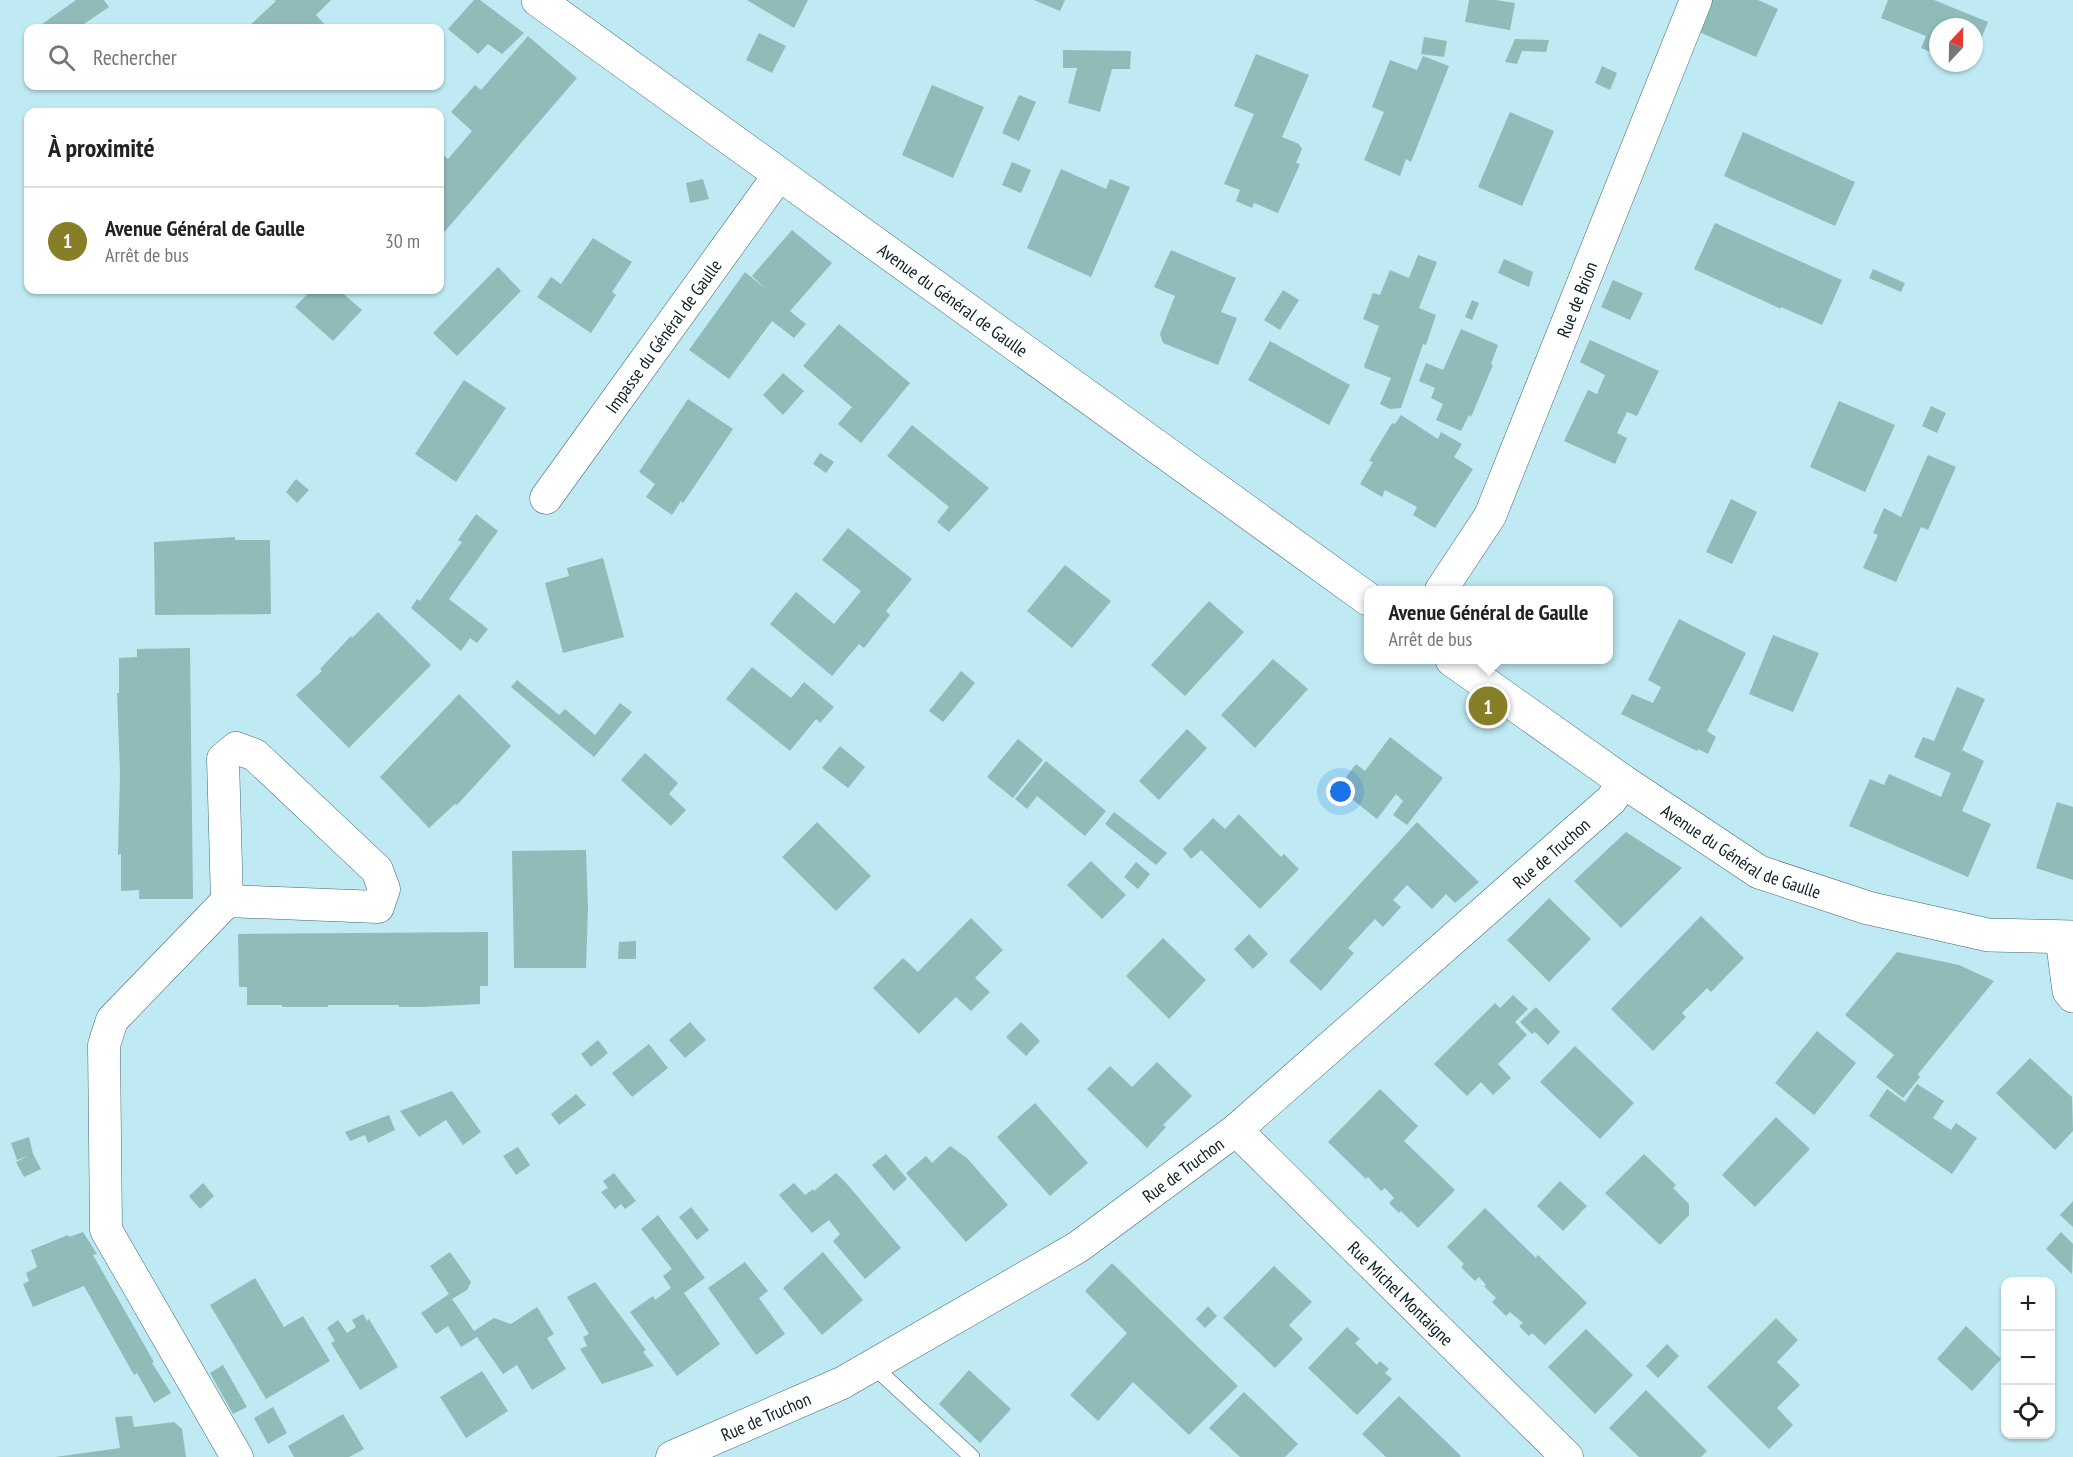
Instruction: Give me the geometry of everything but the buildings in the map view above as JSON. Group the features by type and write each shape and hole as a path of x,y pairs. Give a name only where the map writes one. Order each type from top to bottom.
{"street":[{"name":"Avenue du Général de Gaulle","path":"538,0 1364,596"},
{"name":"Rue de Brion","path":"1444,586 1490,516 1696,0"},
{"name":"Impasse du Général de Gaulle","path":"546,498 779,175"},
{"name":"Avenue du Général de Gaulle","path":"1458,664 1624,782 1759,872 1868,908 1988,935 2067,937"},
{"path":"227,901 378,908 384,890 377,870 369,862 255,755 236,748 223,759 227,901 112,1020 104,1045 106,1230 237,1457"},
{"name":"Rue de Truchon","path":"672,1457 842,1383 1078,1247 1236,1130 1611,800 1624,782"},
{"path":"2067,937 2069,991 2073,996"},
{"name":"Rue Michel Montaigne","path":"1236,1130 1567,1457"}],"lane":[{"path":"873,1365 972,1457"}],"place":[{"name":"Avenue Général de Gaulle","path":"1488,706"}]}
